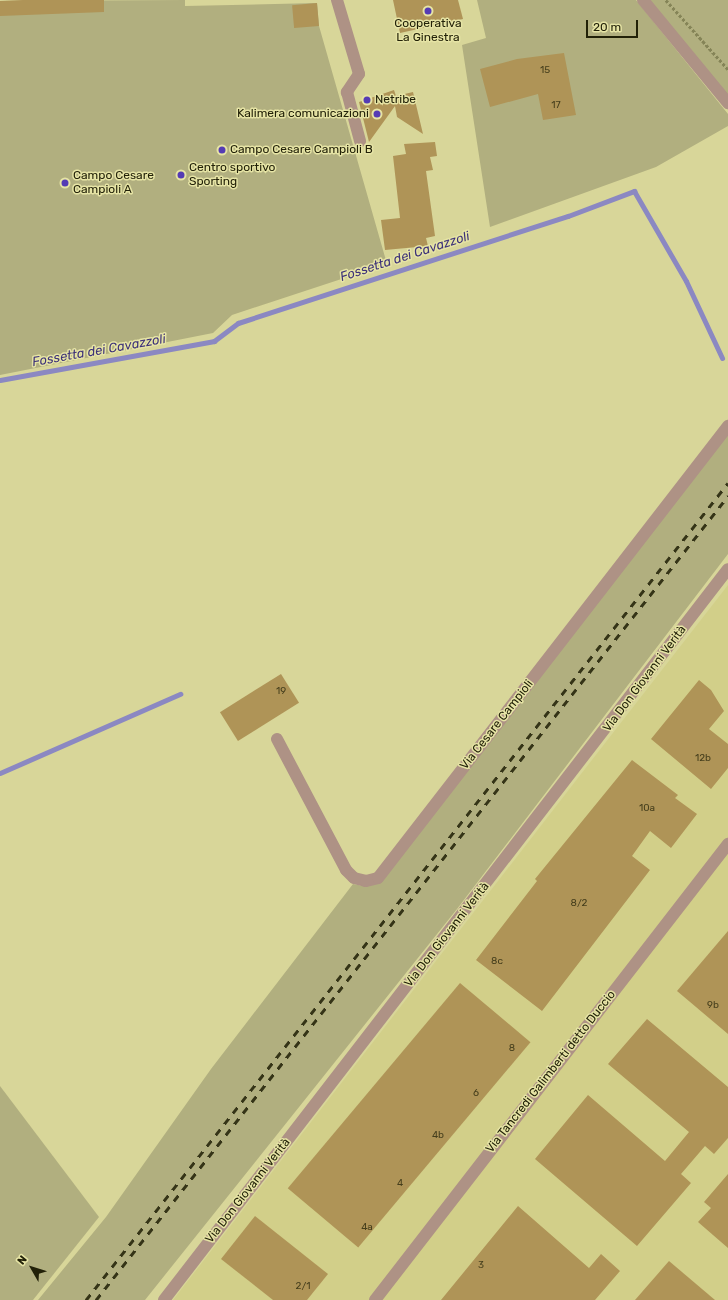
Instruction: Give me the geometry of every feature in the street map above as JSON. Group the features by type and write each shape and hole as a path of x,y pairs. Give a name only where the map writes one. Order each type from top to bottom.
{"street":[{"path":"337,0 359,74 347,92 360,141"},
{"path":"643,0 728,103"},
{"name":"Via Cesare Campioli","path":"277,739 346,870 354,878 366,881 378,878 728,426"},
{"name":"Via Don Giovanni Verità","path":"164,1300 728,569"},
{"name":"Via Tancredi Galimberti detto Duccio","path":"375,1300 728,844"}],"path":[{"path":"666,0 728,69"}],"shaded area":[{"name":"Centro sportivo Sporting","path":"185,0 185,6 317,3 319,26 387,264 232,315 213,333 0,375 0,1"},
{"path":"477,0 636,0 728,114 728,126 656,167 490,227 462,45 486,38"},
{"path":"648,0 728,0 728,98"},
{"path":"728,432 728,554 457,909 145,1300 38,1300 106,1217 211,1069 353,884 363,886 380,882"},
{"path":"728,585 728,1300 173,1300 588,765"},
{"path":"0,1086 99,1217 33,1300 0,1300"}],"building":[{"path":"104,0 104,12 0,16 0,1"},
{"path":"393,0 458,0 463,19 400,33"},
{"path":"317,3 319,26 294,28 292,5"},
{"path":"564,53 576,115 543,120 538,94 490,107 480,69 517,59"},
{"path":"394,90 396,96 413,92 423,134 397,117 395,106 369,142 359,102"},
{"path":"435,142 437,156 430,157 433,170 426,171 435,236 426,238 428,246 385,250 381,220 400,218 393,156 406,154 404,144"},
{"path":"281,674 299,703 238,741 220,712"},
{"path":"699,680 711,690 724,711 709,729 728,744 728,768 711,789 651,739"},
{"path":"632,760 678,795 675,798 697,814 671,848 650,831 632,856 650,870 542,1011 476,960 537,881 535,879"},
{"path":"728,931 728,1034 677,991"},
{"path":"460,983 530,1042 358,1247 288,1188"},
{"path":"647,1019 728,1087 728,1138 714,1154 705,1146 681,1174 691,1183 637,1246 535,1159 588,1095 665,1161 689,1132 608,1064"},
{"path":"728,1174 728,1248 698,1222 711,1208 704,1202"},
{"path":"518,1206 589,1268 601,1254 620,1271 595,1300 441,1300"},
{"path":"255,1216 328,1274 307,1300 273,1300 221,1259"},
{"path":"669,1261 715,1300 635,1300"}],"waterway":[{"name":"Fossetta dei Cavazzoli","path":"0,380 214,341 238,323 568,216 634,191 686,281 722,358"},
{"path":"0,773 180,694"}],"railway":[{"path":"86,1300 728,483"},
{"path":"96,1300 728,496"}],"place":[{"name":"Cooperativa La Ginestra","path":"428,11"},
{"name":"Netribe","path":"367,100"},
{"name":"Kalimera comunicazioni","path":"377,114"},
{"name":"Campo Cesare Campioli B","path":"222,150"},
{"name":"Centro sportivo Sporting","path":"181,175"},
{"name":"Campo Cesare Campioli A","path":"65,183"}]}
